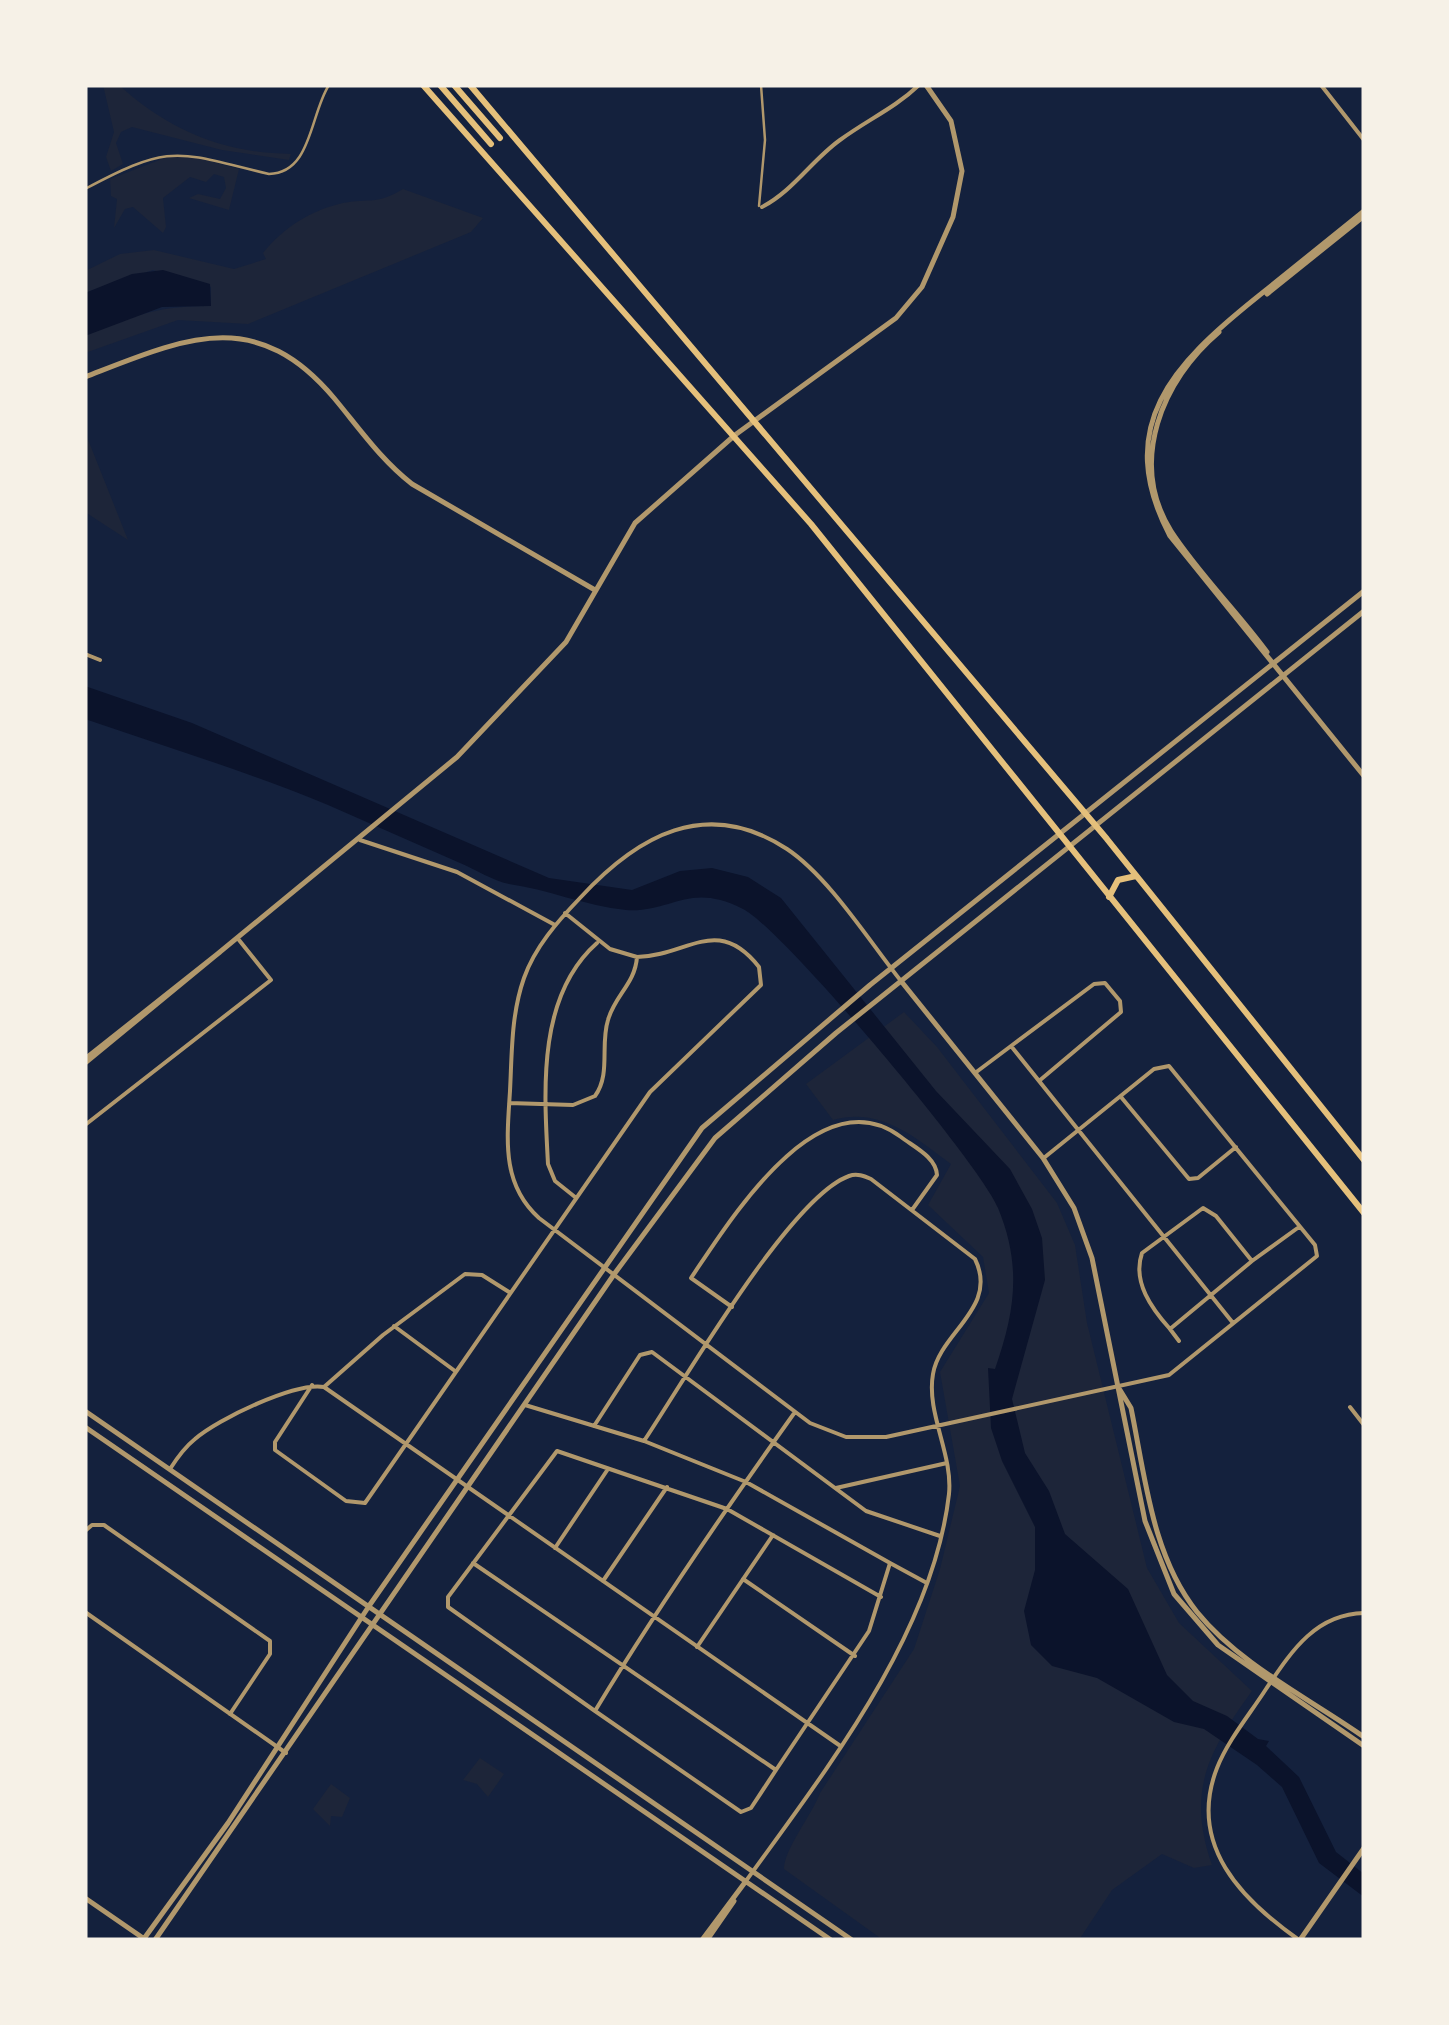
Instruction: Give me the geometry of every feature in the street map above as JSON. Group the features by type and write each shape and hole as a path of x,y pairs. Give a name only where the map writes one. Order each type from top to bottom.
{"main road":[{"path":"423,85 735,436 1364,1213"},
{"path":"440,85 491,144"},
{"path":"454,85 500,138"},
{"path":"470,85 753,425 1098,828 1364,1160"},
{"path":"1109,897 1118,880 1136,876"}],"street":[{"path":"85,1061 240,940 457,756 556,654 629,529 735,436 896,318 922,287 953,216 962,171 951,121 922,85 896,107 836,143 786,192 762,207"},
{"path":"1322,85 1364,140"},
{"path":"1364,214 1192,356 1156,423 1152,477 1164,517 1364,776"},
{"path":"85,377 204,336 242,338 268,346 296,361 322,383 387,462 412,484 595,590"},
{"path":"85,1898 144,1940 369,1606 702,1128 824,1022 1364,591"},
{"path":"156,1940 615,1272 714,1138 836,1033 1098,828 1364,610"},
{"path":"85,654 100,660"},
{"path":"1043,1158 1159,1066 1169,1066 1317,1249 1316,1259 1232,1323 1179,1370 1118,1388 859,1438 825,1430 528,1209 513,1185 508,1162 519,995 530,963 554,925 610,866 648,839 677,828 726,826 757,834 785,848 807,866 975,1072 1066,1193 1088,1241 1118,1388 1145,1522 1174,1594 1204,1632 1364,1737"},
{"path":"360,840 457,872 554,925"},
{"path":"312,1386 274,1446 350,1503 365,1503 553,1229 666,1073 762,985 759,966 731,942 710,939 637,957 598,942 567,912"},
{"path":"85,1125 271,980 240,940"},
{"path":"575,1198 550,1172 548,1105 557,1001 577,962 598,942"},
{"path":"509,1102 582,1104 599,1091 607,1022 634,979 637,957"},
{"path":"975,1072 1096,982 1105,983 1120,1001 1121,1012 1039,1081"},
{"path":"1011,1046 1232,1323"},
{"path":"1120,1097 1189,1179 1198,1178 1236,1147"},
{"path":"733,1307 691,1278 759,1182 822,1131 846,1124 882,1126 932,1160 937,1175 912,1210"},
{"path":"644,1442 791,1222 843,1179 856,1174 871,1179 969,1252 981,1276 975,1307 933,1372 949,1492 926,1582 899,1653 705,1940"},
{"path":"1179,1341 1147,1301 1140,1270 1142,1253 1197,1210 1208,1209 1252,1261"},
{"path":"1170,1329 1299,1227"},
{"path":"324,1387 394,1326 465,1274 482,1275 510,1293"},
{"path":"394,1326 456,1372"},
{"path":"594,1426 645,1352 876,1516 940,1536"},
{"path":"170,1469 204,1431 280,1395 312,1386 324,1387 838,1744"},
{"path":"525,1405 644,1442 746,1482 926,1582"},
{"path":"1350,1407 1364,1425"},
{"path":"594,1711 653,1616 796,1412"},
{"path":"830,1940 85,1424 87,1413 852,1940"},
{"path":"881,1597 727,1509 557,1450 448,1597 451,1611 742,1812 751,1808 855,1656 881,1597 890,1563"},
{"path":"836,1488 948,1463"},
{"path":"555,1548 609,1467"},
{"path":"603,1582 667,1486"},
{"path":"85,1531 92,1525 104,1525 270,1641 270,1654 230,1714"},
{"path":"697,1647 773,1534"},
{"path":"473,1562 776,1770"},
{"path":"743,1579 855,1656"},
{"path":"85,1612 286,1753"},
{"path":"1364,1613 1332,1618 1314,1627 1273,1679 1223,1755 1214,1778 1210,1807 1220,1858 1253,1907 1300,1940 1364,1848"},
{"path":"1273,1679 1364,1746"}],"lane":[{"path":"85,189 140,162 179,153 269,174 283,173 301,156 328,85"},
{"path":"761,85 765,140 756,204 762,207"}],"shaded area":[{"path":"103,85 119,85 157,115 198,136 242,149 291,154 289,160 222,150 132,127 121,132 116,143 123,164 111,171 106,157 114,132"},
{"path":"170,156 239,169 229,210 189,198 198,194 220,199 226,188 224,177 214,174 206,182 190,177 163,198 163,233 133,207 125,209 114,228 117,199 111,196 110,179"},
{"path":"403,189 483,218 471,232 248,324 178,320 85,353 85,336 116,323 161,310 211,306 211,287 153,270 85,293 85,271 120,254 154,250 234,269 266,259 263,253 271,244 309,215 343,203 380,199"},
{"path":"163,270 210,284 211,306 162,307 85,336 85,293 132,274"},
{"path":"85,432 128,540 85,512"},
{"path":"85,686 192,723 549,878 632,890 680,871 712,868 748,877 781,898 936,1091 1010,1169 1032,1209 1042,1238 1045,1280 1012,1399 1025,1453 1049,1491 1065,1534 1128,1589 1167,1675 1193,1701 1227,1716 1258,1739 1269,1741 1266,1746 1299,1777 1336,1852 1364,1874 1364,1897 1319,1863 1282,1787 1257,1765 1204,1729 1174,1722 1097,1678 1052,1666 1031,1645 1024,1611 1035,1570 1035,1527 1002,1461 991,1428 988,1368 995,1369 1002,1348 1013,1289 1006,1229 984,1184 957,1146 837,1001 765,926 743,909 708,898 626,910 497,880 298,793 85,719"},
{"path":"904,1012 937,1047 1057,1203 1075,1245 1087,1323 1147,1568 1179,1623 1252,1691 1224,1733 1206,1772 1201,1815 1212,1865 1194,1868 1162,1854 1112,1890 1079,1940 883,1940 784,1869 820,1793 914,1649 940,1569 960,1486 940,1372 989,1293 983,1257 928,1205 951,1164 882,1121 850,1117 833,1120 806,1084"},
{"path":"480,1758 504,1774 488,1797 477,1784 463,1780"},
{"path":"331,1784 350,1798 342,1817 331,1816 330,1826 313,1809"}]}
